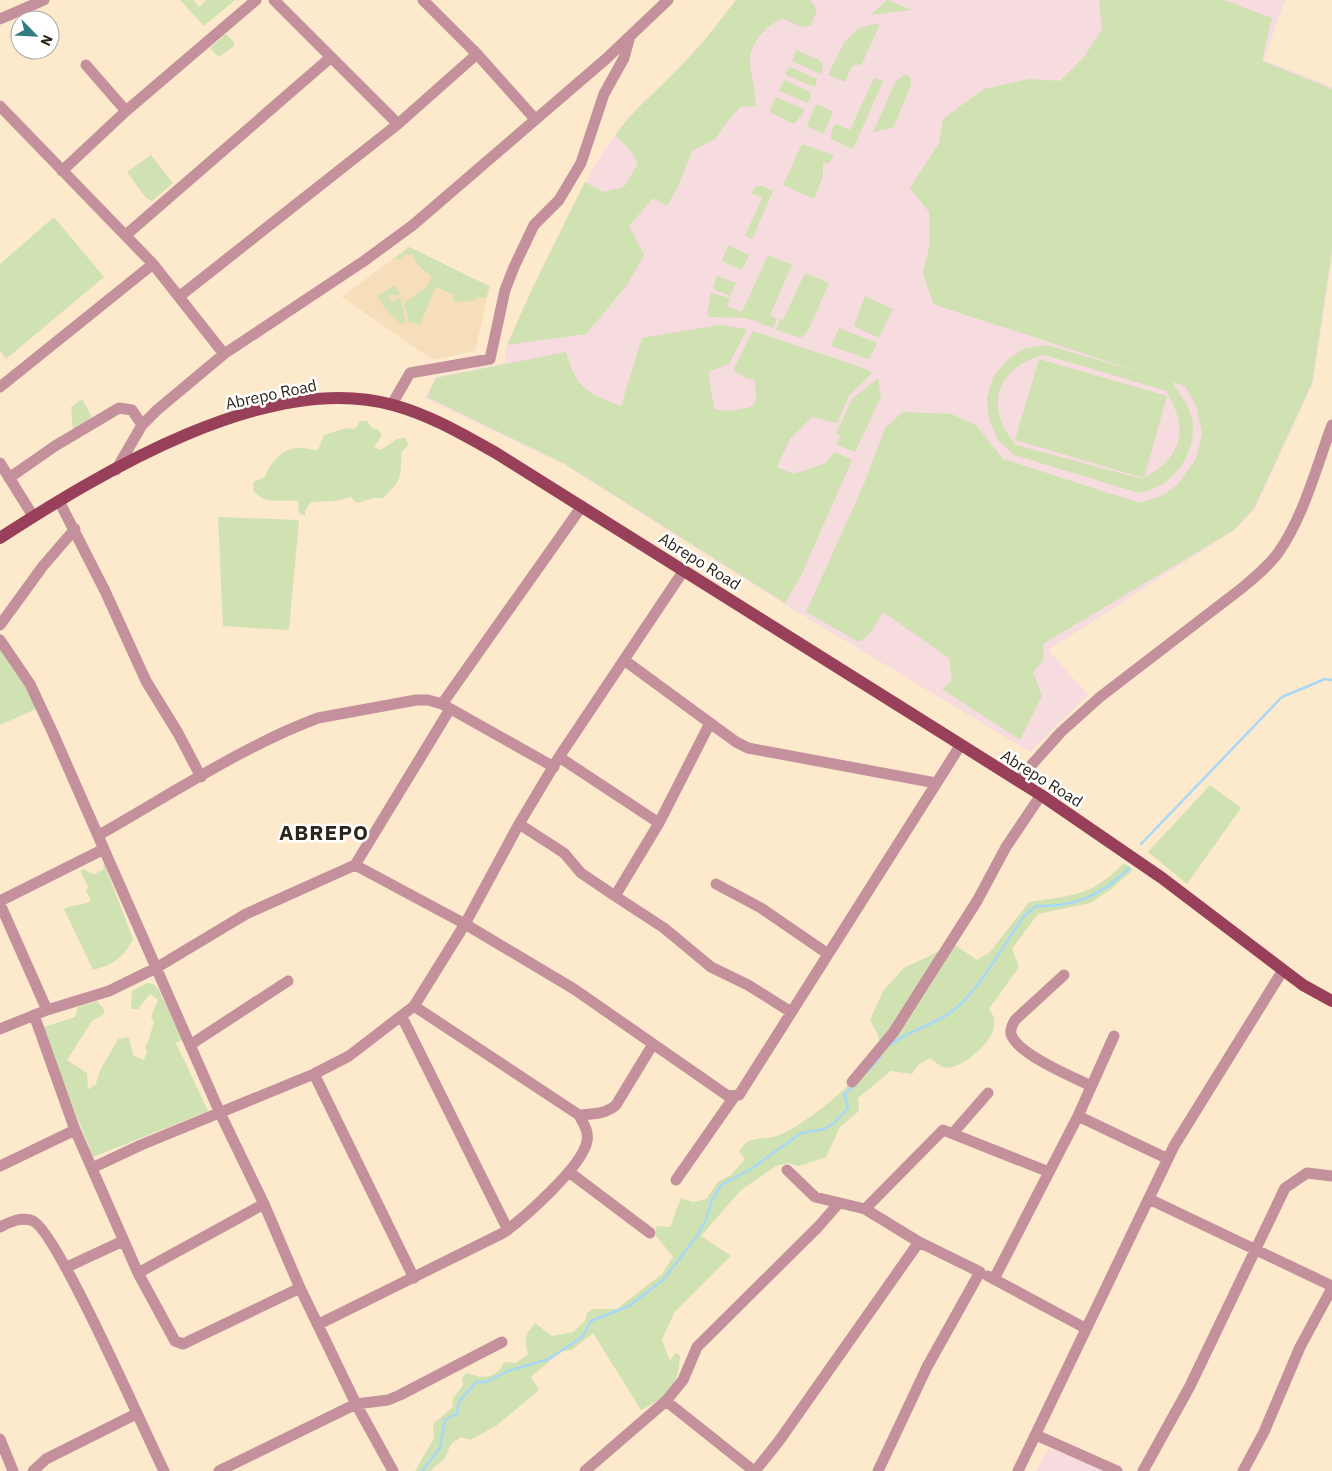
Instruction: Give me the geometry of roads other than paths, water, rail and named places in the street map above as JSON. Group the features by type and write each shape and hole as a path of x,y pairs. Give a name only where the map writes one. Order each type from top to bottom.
{"main road":[{"name":"Abrepo Road","path":"0,538 33,516 116,470 209,424 266,408 322,399 350,398 392,404 432,418 454,429 582,506 960,746 1018,780 1162,878 1283,970 1332,1001"}],"street":[{"path":"0,19 44,0"},
{"path":"62,171 126,112 256,0"},
{"path":"274,0 398,124"},
{"path":"423,0 477,54 535,120"},
{"path":"116,470 142,425 224,354 364,261 414,225 607,58 668,0"},
{"path":"392,404 410,373 490,359 505,290 514,267 534,224 559,200 580,163 604,94 624,58 631,34"},
{"path":"180,296 398,124 477,54"},
{"path":"127,234 330,58"},
{"path":"86,65 126,112"},
{"path":"0,108 127,234 180,296 224,354"},
{"path":"2,382 153,264"},
{"path":"10,478 55,446 119,408 132,410 142,425"},
{"path":"1018,780 1061,732 1100,697 1235,594 1261,572 1277,554 1298,517 1332,425"},
{"path":"0,463 33,516"},
{"path":"60,501 146,680 178,733 201,777"},
{"path":"0,1029 34,1014 109,991 156,968 246,914 355,865 446,706 582,506"},
{"path":"0,625 43,566 75,529"},
{"path":"92,1168 141,1145 314,1074 349,1056 414,1006 465,924 520,824 557,762 684,570"},
{"path":"0,640 30,684 99,835 220,1113 264,1204 300,1288 356,1404 393,1471"},
{"path":"624,660 736,742 748,748 936,782"},
{"path":"99,835 241,755 318,718 416,700 428,700 446,706 557,762 660,823"},
{"path":"615,896 660,823 710,723"},
{"path":"676,1180 734,1097 742,1090 960,746"},
{"path":"852,1082 893,1033 977,901 1006,847 1041,795"},
{"path":"520,824 564,854 580,873 664,928 711,967 748,985 791,1012"},
{"path":"47,1010 0,902 104,849"},
{"path":"355,865 465,924 574,989 728,1096 734,1097"},
{"path":"716,884 761,908 828,954"},
{"path":"1018,1471 1085,1328 1168,1159 1200,1102 1283,970"},
{"path":"1064,975 1015,1020 1010,1028 1011,1036 1032,1056 1091,1086"},
{"path":"190,1045 288,981"},
{"path":"319,1324 508,1230 569,1172 585,1149 588,1139 587,1130 579,1115 414,1006"},
{"path":"34,1014 75,1130 138,1273 175,1341 183,1344 300,1288"},
{"path":"402,1016 508,1230"},
{"path":"994,1279 1078,1116 1114,1036"},
{"path":"579,1115 597,1114 610,1110 616,1105 653,1044"},
{"path":"314,1074 414,1278"},
{"path":"953,1133 988,1093"},
{"path":"1078,1116 1168,1159"},
{"path":"0,1166 75,1130"},
{"path":"865,1209 940,1131 947,1130 1049,1172"},
{"path":"786,1170 815,1197 865,1209 919,1242 994,1279 1085,1328"},
{"path":"569,1172 650,1233"},
{"path":"1143,1471 1190,1386 1285,1188 1307,1173 1332,1176"},
{"path":"1149,1199 1332,1287 1300,1347 1264,1432 1243,1471"},
{"path":"585,1471 666,1401 682,1380 697,1347 818,1227 838,1203"},
{"path":"138,1273 264,1204"},
{"path":"0,1227 17,1220 34,1221 44,1230 67,1267 164,1471"},
{"path":"67,1267 123,1241"},
{"path":"666,1401 755,1471 779,1441 919,1242"},
{"path":"878,1471 927,1367 980,1272"},
{"path":"219,1471 356,1404 388,1400 400,1395 502,1342"},
{"path":"32,1471 46,1459 136,1414"},
{"path":"1036,1435 1117,1471"},
{"path":"0,1439 13,1471"}],"waterway":[{"path":"1141,844 1282,697 1325,679 1332,680"},
{"path":"890,1045 905,1035 947,1015 963,1002 982,979 1025,915 1036,906 1063,904 1087,898 1108,886 1129,868"},
{"path":"868,1071 880,1057"},
{"path":"422,1471 440,1448 445,1420 457,1414 459,1402 476,1382 486,1382 508,1371 549,1359 582,1337 591,1321 629,1306 663,1280 697,1236 706,1220 712,1200 721,1185 751,1169 801,1133 824,1129 834,1123 848,1108 845,1094 853,1086"}],"district":[{"name":"ABREPO","path":"324,833"}]}
